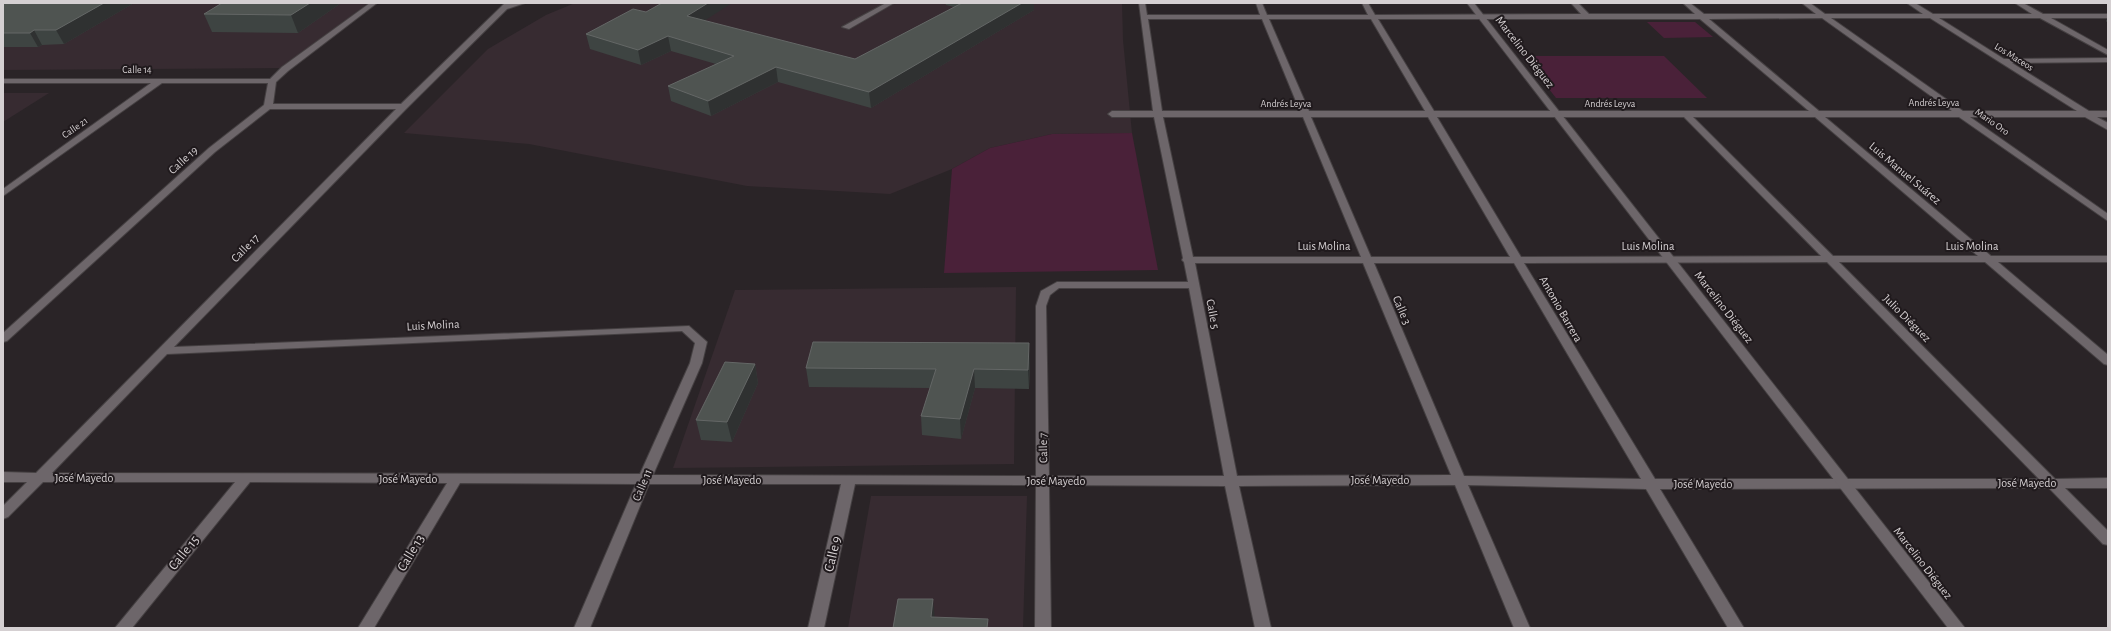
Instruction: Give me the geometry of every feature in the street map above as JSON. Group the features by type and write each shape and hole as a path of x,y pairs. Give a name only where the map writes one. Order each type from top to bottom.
{"street":[{"path":"374,3 285,69 272,81 268,106 403,107"},
{"path":"507,5 522,3"},
{"path":"846,27 891,3"},
{"name":"Calle 5","path":"1142,3 1158,114 1187,260 1194,285 1231,481 1263,628"},
{"name":"Calle 3","path":"1259,3 1522,628"},
{"name":"Antonio Barrera","path":"1365,3 1649,484 1736,628"},
{"name":"Marcelino Diéguez","path":"1470,3 1957,628"},
{"path":"1574,3 1587,16"},
{"name":"Luis Manuel Suárez","path":"1686,3 2108,361"},
{"name":"Mario Oro","path":"1805,3 2108,218"},
{"name":"Los Maceos","path":"1910,3 2108,127"},
{"path":"2018,3 2108,53"},
{"name":"Calle 17","path":"3,514 403,107 507,5"},
{"path":"1145,17 2108,16"},
{"path":"2003,61 2108,60"},
{"name":"Calle 14","path":"3,81 272,81"},
{"name":"Calle 21","path":"3,193 160,81"},
{"name":"Calle 19","path":"3,339 212,150 268,106"},
{"name":"Andrés Leyva","path":"1112,114 2108,114"},
{"name":"Julio Diéguez","path":"1687,115 2108,540"},
{"name":"Luis Molina","path":"1187,260 2108,259"},
{"name":"Calle 7","path":"1043,628 1044,481 1041,306 1044,293 1058,285 1194,285"},
{"name":"Luis Molina","path":"162,351 685,328 701,342"},
{"name":"Calle 11","path":"582,628 644,480 696,363 701,342"},
{"name":"José Mayedo","path":"3,476 246,479 1044,481 1459,480 1649,484 1845,485 2108,483"},
{"name":"Calle 15","path":"123,628 246,479"},
{"name":"Calle 13","path":"366,628 456,479"},
{"name":"Calle 9","path":"816,628 849,480"}],"shaded area":[{"path":"3,3 368,3 284,68 3,70"},
{"path":"575,3 1122,3 1123,40 1132,133 1052,134 990,148 952,169 890,194 747,186 529,144 404,133 488,49 546,15"},
{"path":"1647,22 1695,22 1713,37 1664,38"},
{"path":"1523,56 1664,56 1707,98 1556,98"},
{"path":"3,93 49,93 3,122"},
{"path":"1132,133 1158,270 944,273 952,169 990,148 1052,134"},
{"path":"1016,287 1014,464 673,468 735,290"},
{"path":"871,496 1027,496 1023,628 848,628"}],"building":[{"path":"3,3 104,3 56,30 34,30 30,33 3,33"},
{"path":"222,3 310,3 291,15 204,14"},
{"path":"662,3 708,3 687,16 855,59 962,3 1022,3 869,92 776,67 708,101 668,86 734,56 668,36 638,50 586,34 633,9 646,12"},
{"path":"813,342 1029,343 1028,370 974,369 960,419 921,416 936,369 806,368"},
{"path":"725,362 755,364 727,422 696,420"},
{"path":"898,599 933,599 931,617 988,619 987,628 893,628"}]}
